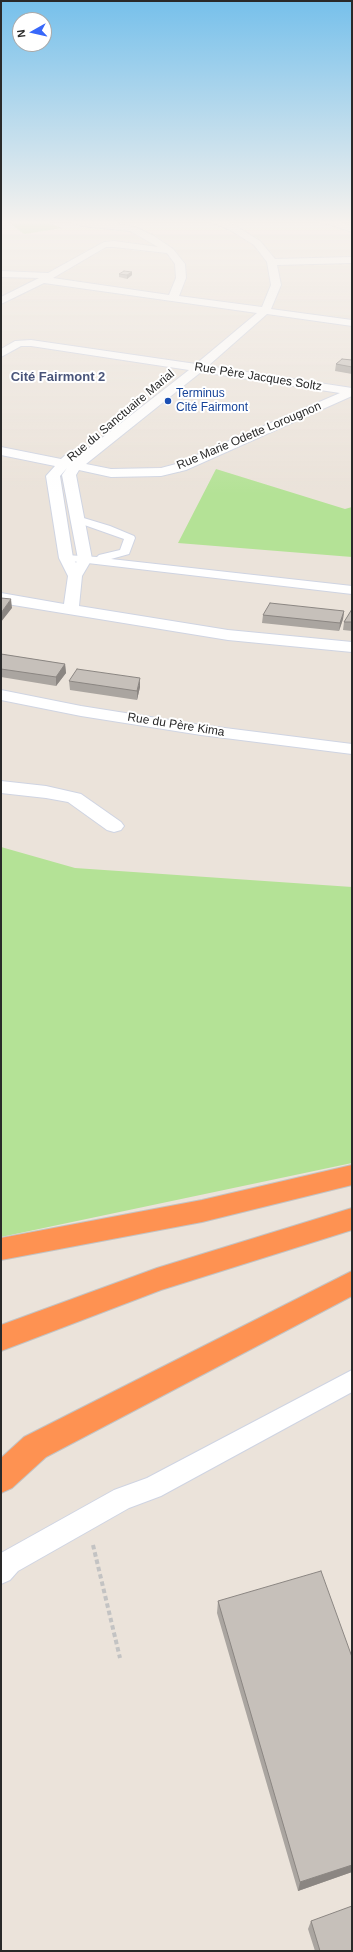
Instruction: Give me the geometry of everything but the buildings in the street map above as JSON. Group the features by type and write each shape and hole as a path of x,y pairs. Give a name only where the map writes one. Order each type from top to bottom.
{"highway":[{"path":"1,1249 202,1211 352,1175"},
{"path":"1,1338 157,1280 352,1219"},
{"path":"1,1478 35,1447 352,1283"}],"street":[{"path":"212,342 250,312"},
{"name":"Rue du Sanctuaire Marial","path":"75,576 66,558 53,476 150,406 200,367 263,312"},
{"path":"272,312 352,323"},
{"name":"Rue Père Jacques Soltz","path":"1,354 19,343 31,343 162,364 200,367 352,392"},
{"name":"Rue du Sanctuaire Marial","path":"171,375 195,356"},
{"name":"Rue Marie Odette Lorougnon","path":"1,452 111,473 161,472 181,467 352,392"},
{"name":"Rue du Sanctuaire Marial","path":"85,558 69,475 69,465 134,403 150,406"},
{"path":"71,609 75,576 85,558"},
{"path":"1,592 21,600"},
{"path":"1,598 21,600 228,635 352,647"},
{"name":"Rue du Père Kima","path":"1,695 80,711 201,730 352,749"},
{"path":"1,787 46,792 74,798 114,826"}],"lane":[{"path":"66,558 107,556 125,552 130,538 78,519"},
{"path":"85,558 352,590"},
{"path":"1,1571 9,1562 86,1518 124,1498 153,1488 352,1380"}],"path":[{"path":"86,1518 120,1658"}],"green space":[{"path":"216,469 345,509 352,507 352,557 178,543"},
{"path":"1,847 75,868 352,887 352,1163 1,1237"}],"place":[{"name":"Terminus Cité Fairmont","path":"168,401"}],"district":[{"name":"Cité Fairmont 2","path":"58,377"}]}
